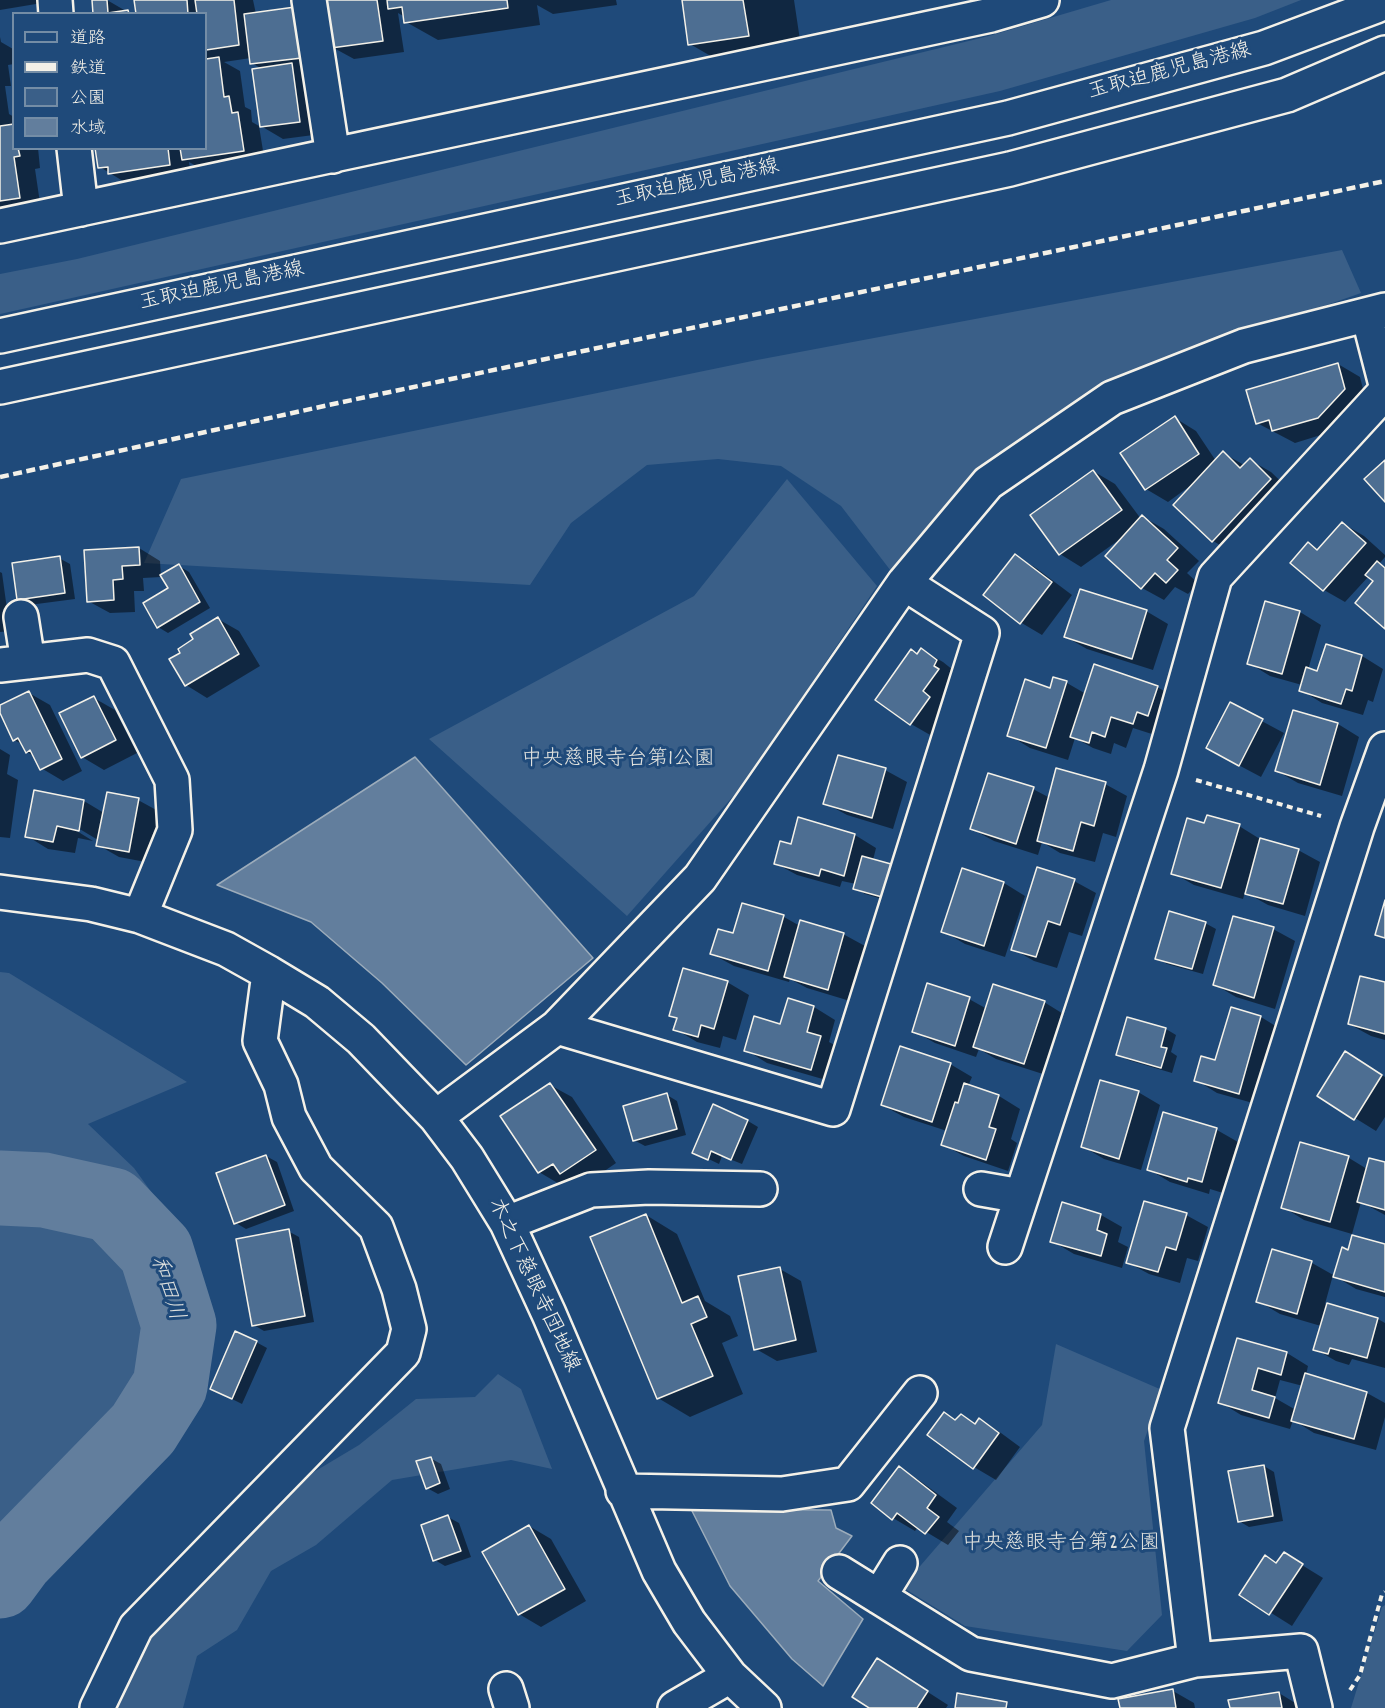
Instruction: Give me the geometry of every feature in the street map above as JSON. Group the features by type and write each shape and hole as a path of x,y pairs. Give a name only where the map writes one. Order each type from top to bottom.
{"street":[{"path":"309,0 333,156"},
{"name":"玉取迫鹿児島港線","path":"0,336 1008,118 1264,48 1385,1"},
{"path":"0,226 991,15 1031,2"},
{"path":"0,387 1010,169 1287,95 1385,53"},
{"path":"74,150 81,209"},
{"path":"436,1117 557,1027 700,878 904,583 988,483 1112,398 1244,346 1377,313 1385,381"},
{"path":"1005,1247 1161,770 1215,577 1385,392"},
{"path":"557,1027 833,1109 982,633 904,583"},
{"path":"21,617 14,663 88,655 113,663 172,780 175,830 140,916"},
{"path":"1195,1660 1167,1428 1357,827 1385,749"},
{"name":"木之下慈眼寺団地線","path":"0,892 91,904 140,916 226,949 317,1002 361,1039 436,1117 467,1158 507,1223 549,1314 659,1571 689,1622 730,1676 764,1708"},
{"path":"97,1708 136,1627 403,1353 409,1329 399,1289 376,1227 316,1168 289,1117 281,1085 260,1041 269,973"},
{"path":"507,1223 591,1190 649,1186 759,1189"},
{"path":"981,1189 1022,1196"},
{"path":"623,1491 782,1494 848,1484 920,1393"},
{"path":"879,1597 900,1563"},
{"path":"839,1572 971,1654 1112,1681 1195,1660 1301,1651 1315,1708"},
{"path":"675,1708 730,1676"}],"path":[{"path":"1161,770 1357,827"},
{"path":"1349,1691 1359,1675 1382,1594 1385,1592"}],"green space":[{"path":"1111,0 1301,0 1255,18 1000,91 0,314 0,274 77,259 989,36"},
{"path":"1342,250 1361,293 1116,379 1008,448 894,575 841,506 781,466 718,459 647,465 571,523 530,585 144,563 181,479 757,360"},
{"name":"中央慈眼寺台第1公園","path":"787,479 877,586 743,785 627,916 429,739 694,596"},
{"path":"0,972 9,973 187,1082 88,1124 134,1168 178,1229 185,1274 197,1309 117,1423 20,1524 0,1558"},
{"name":"中央慈眼寺台第2公園","path":"1056,1344 1162,1390 1144,1441 1162,1615 1127,1651 965,1626 902,1587 1042,1425"},
{"path":"498,1374 521,1389 552,1469 511,1460 392,1480 316,1545 271,1571 237,1630 197,1656 183,1708 106,1708 128,1652 272,1497 359,1445 416,1399 475,1397"},
{"path":"1385,1605 1385,1708 1351,1708 1382,1607"}],"water":[{"path":"415,757 593,958 466,1065 382,983 311,922 217,885"},
{"path":"691,1509 831,1510 836,1528 852,1536 818,1581 863,1619 823,1686 792,1659 730,1586"}],"building":[{"path":"92,0 107,0 108,12 93,12"},
{"path":"134,0 187,0 188,12 136,12"},
{"path":"195,0 234,0 239,45 207,50 207,12 197,12"},
{"path":"324,0 377,0 383,41 331,48"},
{"path":"387,0 507,0 508,8 404,23 402,7 388,9"},
{"path":"682,0 743,0 749,36 688,45"},
{"path":"295,7 302,58 250,64 244,14"},
{"path":"219,57 224,97 229,96 232,113 238,112 244,151 182,160 180,150 207,150 207,59"},
{"path":"292,63 300,122 260,127 252,69"},
{"path":"12,124 12,150 18,150 20,156 14,157 20,198 0,201 0,126"},
{"path":"95,150 168,150 170,165 108,174 108,167 98,168"},
{"path":"1338,363 1345,389 1318,418 1272,431 1269,420 1256,424 1246,390"},
{"path":"1175,416 1199,454 1145,490 1120,453"},
{"path":"1223,451 1240,468 1250,458 1271,479 1212,542 1173,505"},
{"path":"1385,460 1385,502 1364,479"},
{"path":"1093,470 1122,510 1059,555 1030,515"},
{"path":"1142,515 1178,548 1167,560 1178,570 1166,583 1155,573 1141,589 1105,556"},
{"path":"1342,522 1366,543 1323,591 1290,563 1308,542 1317,550"},
{"path":"139,547 140,565 122,566 123,579 113,580 114,600 87,602 84,550"},
{"path":"1015,554 1052,582 1020,624 983,595"},
{"path":"60,556 65,593 17,600 12,563"},
{"path":"1377,561 1385,568 1385,629 1355,603 1373,581 1365,575"},
{"path":"179,564 200,602 157,628 143,603 168,588 160,575"},
{"path":"1080,589 1147,610 1132,659 1064,637"},
{"path":"1265,601 1300,611 1282,674 1247,664"},
{"path":"218,617 239,654 185,686 169,659 180,653 178,649 193,639 190,634"},
{"path":"1326,644 1362,655 1352,691 1346,689 1341,704 1299,691 1306,667 1317,671"},
{"path":"921,648 937,660 934,666 939,669 923,691 930,697 910,725 875,700 911,649 917,654"},
{"path":"1094,664 1158,686 1148,716 1137,712 1133,724 1111,717 1105,737 1092,732 1089,743 1070,737"},
{"path":"1053,677 1067,681 1046,748 1007,736 1025,679 1050,688"},
{"path":"29,691 62,759 40,770 30,750 26,753 18,738 13,741 0,713 0,705"},
{"path":"94,696 116,740 81,758 59,713"},
{"path":"1230,702 1263,719 1239,766 1206,748"},
{"path":"1293,710 1338,723 1320,785 1275,771"},
{"path":"838,755 886,768 872,818 823,804"},
{"path":"1056,768 1106,782 1094,826 1081,822 1073,851 1037,841"},
{"path":"988,773 1034,787 1016,844 970,829"},
{"path":"34,790 84,800 79,831 57,826 53,842 25,837"},
{"path":"107,792 139,798 129,852 96,846"},
{"path":"1207,815 1240,824 1221,888 1171,874 1187,818 1204,823"},
{"path":"798,817 855,834 844,876 821,869 819,876 774,864 780,841 791,844"},
{"path":"1260,838 1299,849 1283,904 1245,894"},
{"path":"862,856 891,864 882,897 853,889"},
{"path":"1037,867 1075,879 1060,925 1048,921 1036,957 1011,950"},
{"path":"962,868 1004,882 984,946 941,932"},
{"path":"1385,900 1385,938 1375,935"},
{"path":"742,903 784,915 768,971 710,954 718,929 733,933"},
{"path":"1169,911 1206,922 1192,969 1155,959"},
{"path":"1233,916 1274,927 1254,998 1213,985"},
{"path":"800,920 844,933 828,990 784,977"},
{"path":"683,968 728,981 714,1029 701,1025 698,1037 673,1030 677,1018 669,1016"},
{"path":"1360,976 1385,982 1385,1034 1348,1024"},
{"path":"927,983 970,997 955,1046 912,1032"},
{"path":"993,984 1045,1001 1024,1064 973,1047"},
{"path":"788,998 814,1006 807,1032 821,1036 811,1070 744,1051 754,1016 780,1024"},
{"path":"1231,1007 1261,1016 1239,1094 1194,1081 1201,1056 1215,1060"},
{"path":"1127,1017 1166,1028 1161,1047 1167,1048 1161,1068 1116,1055"},
{"path":"900,1046 951,1063 932,1122 881,1105"},
{"path":"1345,1051 1382,1075 1354,1120 1317,1096"},
{"path":"1100,1080 1139,1091 1119,1159 1081,1147"},
{"path":"550,1083 596,1150 560,1174 553,1164 538,1173 500,1116"},
{"path":"964,1083 999,1095 989,1127 996,1129 986,1160 941,1145 955,1102 958,1103"},
{"path":"667,1093 677,1129 633,1141 623,1106"},
{"path":"713,1104 748,1120 731,1160 711,1151 708,1160 692,1153"},
{"path":"1163,1112 1217,1128 1202,1182 1188,1178 1187,1182 1147,1170"},
{"path":"1300,1142 1349,1156 1330,1222 1281,1208"},
{"path":"266,1155 285,1205 234,1224 216,1173"},
{"path":"1369,1158 1385,1162 1385,1210 1357,1202"},
{"path":"1144,1201 1187,1213 1176,1250 1166,1247 1158,1272 1126,1263"},
{"path":"1062,1202 1101,1214 1097,1230 1107,1234 1101,1256 1050,1242"},
{"path":"646,1214 682,1303 698,1296 707,1317 691,1324 713,1376 657,1399 590,1237"},
{"path":"289,1229 305,1316 252,1326 236,1239"},
{"path":"1352,1235 1385,1244 1385,1292 1333,1277 1342,1247 1348,1250"},
{"path":"1272,1249 1312,1261 1297,1314 1256,1302"},
{"path":"780,1267 796,1340 754,1350 738,1276"},
{"path":"1327,1303 1378,1318 1367,1358 1330,1348 1328,1354 1313,1350"},
{"path":"235,1331 257,1341 232,1399 210,1389"},
{"path":"1237,1338 1287,1352 1281,1375 1258,1368 1252,1390 1275,1397 1269,1418 1218,1403"},
{"path":"1305,1373 1367,1392 1354,1439 1291,1421"},
{"path":"944,1412 955,1420 961,1414 975,1424 979,1418 999,1433 973,1469 927,1435"},
{"path":"431,1457 440,1483 426,1489 416,1461"},
{"path":"1264,1465 1273,1516 1238,1522 1228,1471"},
{"path":"899,1466 936,1495 927,1508 939,1517 925,1534 897,1513 892,1520 871,1503"},
{"path":"448,1515 461,1551 433,1561 421,1525"},
{"path":"529,1525 565,1589 518,1615 482,1552"},
{"path":"1284,1552 1303,1564 1269,1615 1239,1595 1265,1555 1276,1563"},
{"path":"877,1658 928,1691 917,1708 869,1708 852,1697"},
{"path":"1173,1689 1176,1708 1120,1708 1118,1699"},
{"path":"1279,1692 1282,1708 1230,1708 1228,1700"},
{"path":"957,1693 1007,1702 1006,1708 955,1708"}],"waterway":[{"name":"和田川","path":"0,1188 44,1190 112,1205 156,1251 179,1325 170,1386 143,1429 17,1558 0,1581"}],"railway":[{"path":"0,477 1385,181"}]}
